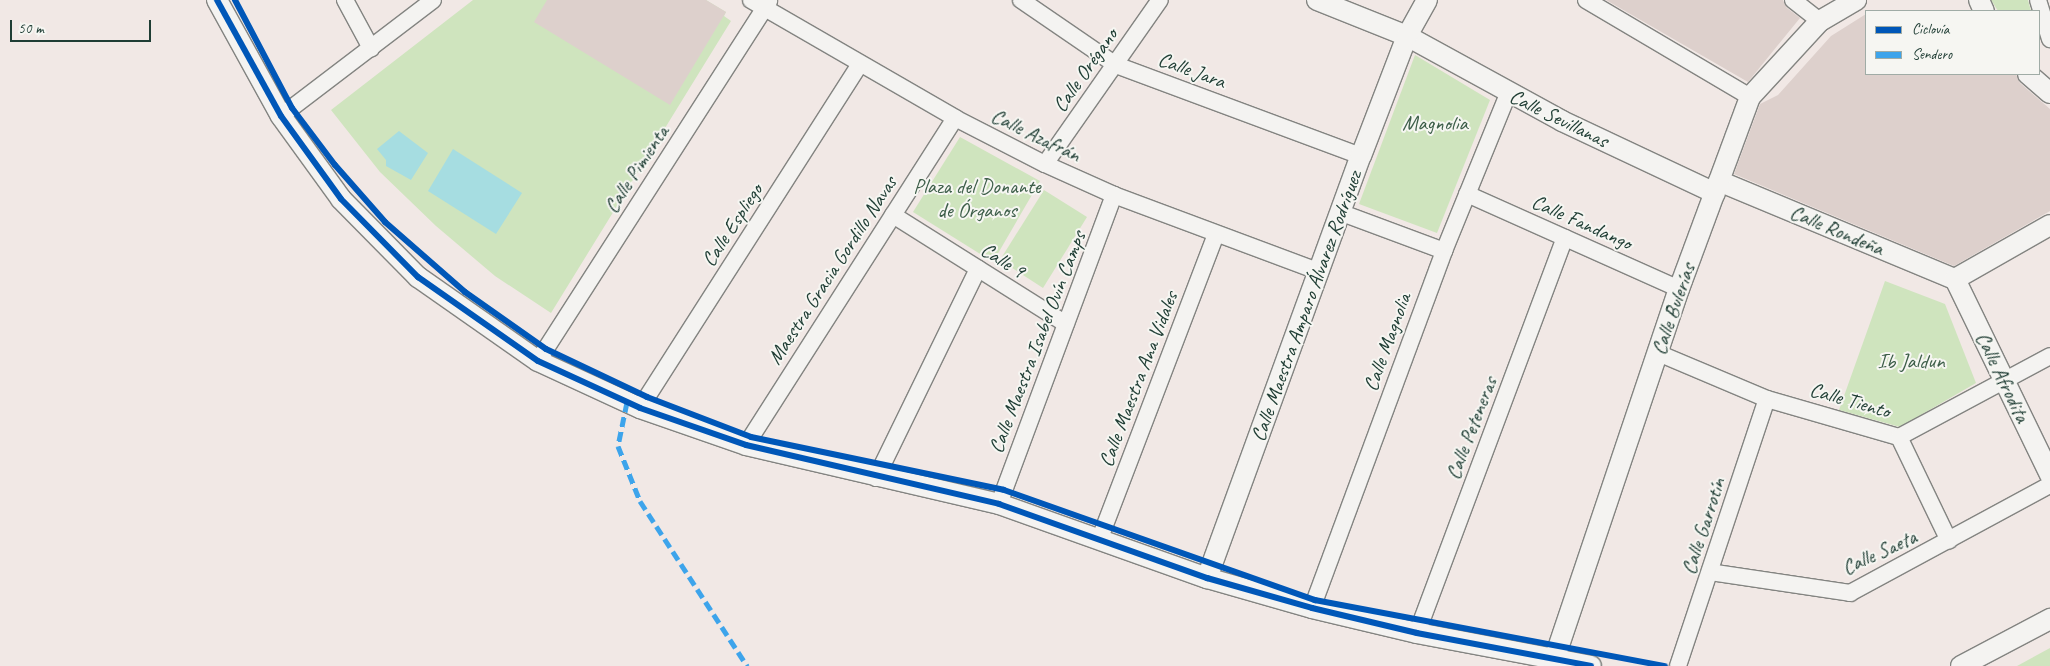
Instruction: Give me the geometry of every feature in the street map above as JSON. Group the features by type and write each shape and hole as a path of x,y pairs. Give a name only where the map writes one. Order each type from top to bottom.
{"street":[{"path":"217,0 281,116 341,199 418,276 538,361 640,408 746,445 876,478 999,504 1100,538 1207,578 1312,608 1417,633 1591,666"},
{"path":"346,0 371,48"},
{"path":"281,116 433,0"},
{"name":"Calle Jara","path":"1021,0 1116,65 1361,156"},
{"name":"Calle Orégano","path":"1045,164 1160,0"},
{"name":"Calle Sevillanas","path":"1317,0 1407,36 1508,94 1717,187"},
{"name":"Calle Maestra Amparo Álvarez Rodríguez","path":"1207,578 1342,213 1361,156 1407,36 1427,0"},
{"path":"1586,0 1750,97"},
{"path":"1793,0 1820,21"},
{"name":"Calle Bulerías","path":"1554,660 1679,289 1750,97 1820,21 1856,0"},
{"path":"2038,0 2050,39"},
{"name":"Calle Azafrán","path":"762,3 860,64 955,118 1045,164 1114,195 1320,272"},
{"name":"Calle Pimienta","path":"538,361 762,3"},
{"name":"Calle Espliego","path":"640,408 860,64"},
{"path":"2029,75 2050,93"},
{"name":"Calle Magnolia","path":"1312,608 1444,251 1508,94"},
{"name":"Maestra Gracia Gordillo Navas","path":"746,445 955,118"},
{"name":"Calle Rondeña","path":"1717,187 1955,279"},
{"name":"Calle Fandango","path":"1468,194 1679,289"},
{"name":"Calle Maestra Isabel Ovín Camps","path":"999,504 1114,195"},
{"path":"1342,213 1444,251"},
{"name":"Calle 9","path":"893,216 1066,324"},
{"path":"1955,279 2050,225"},
{"name":"Calle Maestra Ana Vidales","path":"1100,538 1216,234"},
{"name":"Calle Peteneras","path":"1417,633 1565,238"},
{"path":"876,478 978,269"},
{"name":"Calle Afrodita","path":"1955,279 2050,475"},
{"name":"Calle Tiento","path":"1658,352 1767,399 1899,436 2005,382 2050,356"},
{"name":"Calle Garrotín","path":"1678,666 1767,399"},
{"path":"1899,436 1949,541"},
{"name":"Calle Saeta","path":"1710,572 1850,593 2050,485"},
{"path":"1961,666 2050,620"}],"green space":[{"path":"473,0 706,0 726,12 724,16 731,21 551,313 495,276 436,226 380,172 331,110"},
{"path":"1991,0 2028,0 2031,10 1997,10"},
{"name":"Magnolia","path":"1415,55 1490,100 1437,233 1359,204"},
{"name":"Plaza del Donante de Órganos","path":"960,137 1040,181 993,262 913,212"},
{"path":"1044,190 1087,217 1043,288 1000,260"},
{"name":"Ib Jaldun","path":"1885,281 1945,304 1976,383 1900,427 1839,410"},
{"path":"2050,648 2050,666 2017,666"}],"water":[{"path":"399,131 428,153 411,180 386,166 386,160 377,149"},
{"path":"453,149 522,193 496,234 428,191"}],"building":[{"path":"547,0 706,0 726,12 670,105 534,22"},
{"path":"1606,0 1783,0 1787,8 1800,18 1748,82"},
{"path":"1865,15 1865,75 2016,75 2020,83 2050,109 2050,211 1954,266 1734,174 1760,104 1778,95 1831,36"}],"marked path":[{"path":"627,402 618,446 640,501 747,666"}],"cycle path":[{"path":"217,0 281,116 341,199 418,277 538,361 640,408 746,445 999,504 1207,578 1312,608 1417,633 1591,666"},
{"path":"235,0 292,108 335,165 385,222 465,292 546,349 647,397 751,437 1004,490 1315,600 1665,666"}]}
